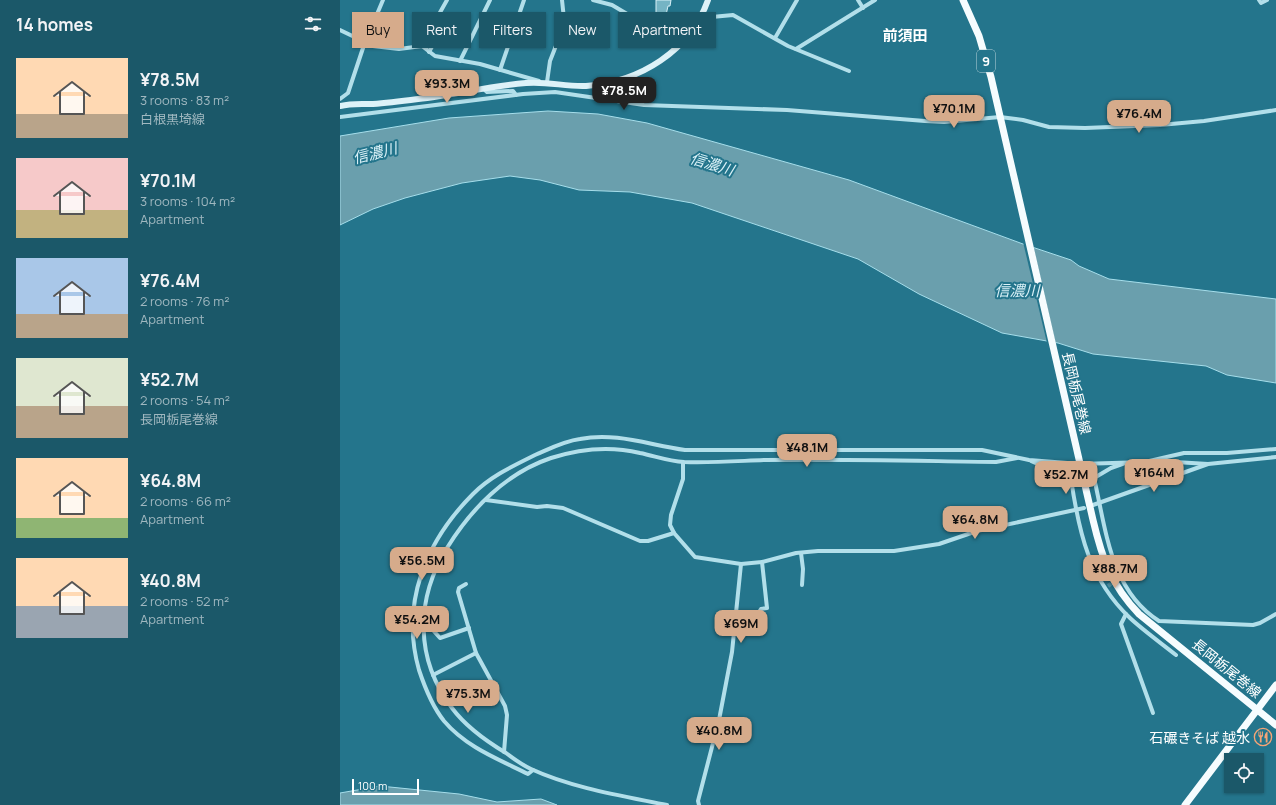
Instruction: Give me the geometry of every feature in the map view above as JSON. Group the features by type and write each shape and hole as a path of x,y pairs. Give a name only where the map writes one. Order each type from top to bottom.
{"main road":[{"path":"703,12 708,0"},
{"name":"長岡栃尾巻線","path":"963,0 979,36 1001,121 1098,543 1109,575 1127,601 1276,725"},
{"path":"340,106 350,103 371,104 419,99 483,88 545,82 570,86 587,86 634,76 670,54 676,48"},
{"path":"1185,805 1276,685"}],"street":[{"path":"378,12 383,0"},
{"path":"429,52 434,43 438,16 447,0"},
{"path":"460,61 490,0"},
{"path":"500,70 524,0"},
{"path":"393,48 399,49 422,46 435,56 480,64 545,82 550,61 563,26 562,0"},
{"path":"593,0 613,2 627,12"},
{"path":"776,38 797,0"},
{"path":"858,0 863,8"},
{"path":"796,49 875,0"},
{"path":"1259,0 1261,3 1267,0"},
{"path":"716,17 733,15 796,49 849,71"},
{"path":"340,30 352,36"},
{"path":"340,99 348,93 363,48"},
{"path":"483,88 486,92 513,91 516,95"},
{"path":"340,116 516,95 562,92 650,106 787,110 944,122 983,117 1001,121 1024,120 1049,127 1085,128 1197,122 1276,110"},
{"path":"340,93 348,93"},
{"path":"533,770 528,774 474,747 455,733 444,721 434,706 422,679 413,636 412,620 416,590 421,572 432,550 451,520 474,493 501,472 546,450 571,441 601,436 614,436 684,450 982,450 1029,460 1131,462 1157,460 1208,464 1276,457"},
{"path":"1157,460 1184,453 1227,453 1276,449"},
{"path":"667,805 600,790 533,770 476,732 454,710 433,676 426,648 423,618 429,586 437,565 470,515 495,490 524,469 567,454 593,450 616,450 641,453 665,460 683,462 764,460 996,462 1020,458"},
{"path":"1029,460 1071,479 1076,479"},
{"path":"683,462 683,478 671,515 670,525 674,533 695,557 741,564 762,562 801,553 818,551 894,551 922,547 939,544 976,531 1084,508"},
{"path":"1087,479 1094,478 1111,468 1131,462"},
{"path":"1093,505 1100,504 1208,464"},
{"path":"1094,478 1110,551 1119,579 1140,607 1156,624 1253,625 1260,623 1276,614"},
{"path":"1071,479 1076,509 1087,554 1106,587 1126,614 1176,654"},
{"path":"486,500 537,507 548,506 563,508 640,541 648,541 674,533"},
{"path":"801,553 803,569 802,586"},
{"path":"735,617 757,615 761,609 767,608 762,562"},
{"path":"699,805 698,801 720,712 732,652 741,564"},
{"path":"466,584 459,588 458,592 476,653 505,706 507,715 504,752"},
{"path":"1126,614 1121,624 1153,713"},
{"path":"423,618 440,638 469,628"},
{"path":"1149,633 1156,624"},
{"path":"433,676 476,653"}],"water":[{"name":"信濃川","path":"548,111 598,114 647,123 849,180 1023,244 1071,260 1079,266 1109,279 1276,299 1276,383 1227,375 1206,366 1093,354 1058,343 1002,333 919,294 858,259 692,203 630,192 579,190 540,180 510,176 462,183 405,198 373,209 340,225 340,136 449,118"},
{"path":"380,786 459,794 497,802 541,799 557,805 340,805 340,793"}],"pier":[{"path":"1023,242 1033,245 1056,345 1047,343"}],"building":[{"path":"656,0 671,0 667,12 656,12"},
{"name":"石碾きそば 越水","path":"1261,730 1269,736 1264,743 1256,737"}],"tunnel":[{"path":"1108,586 1115,581"}],"place":[{"name":"石碾きそば 越水","path":"1263,737"}],"district":[{"name":"前須田","path":"905,35"}]}
